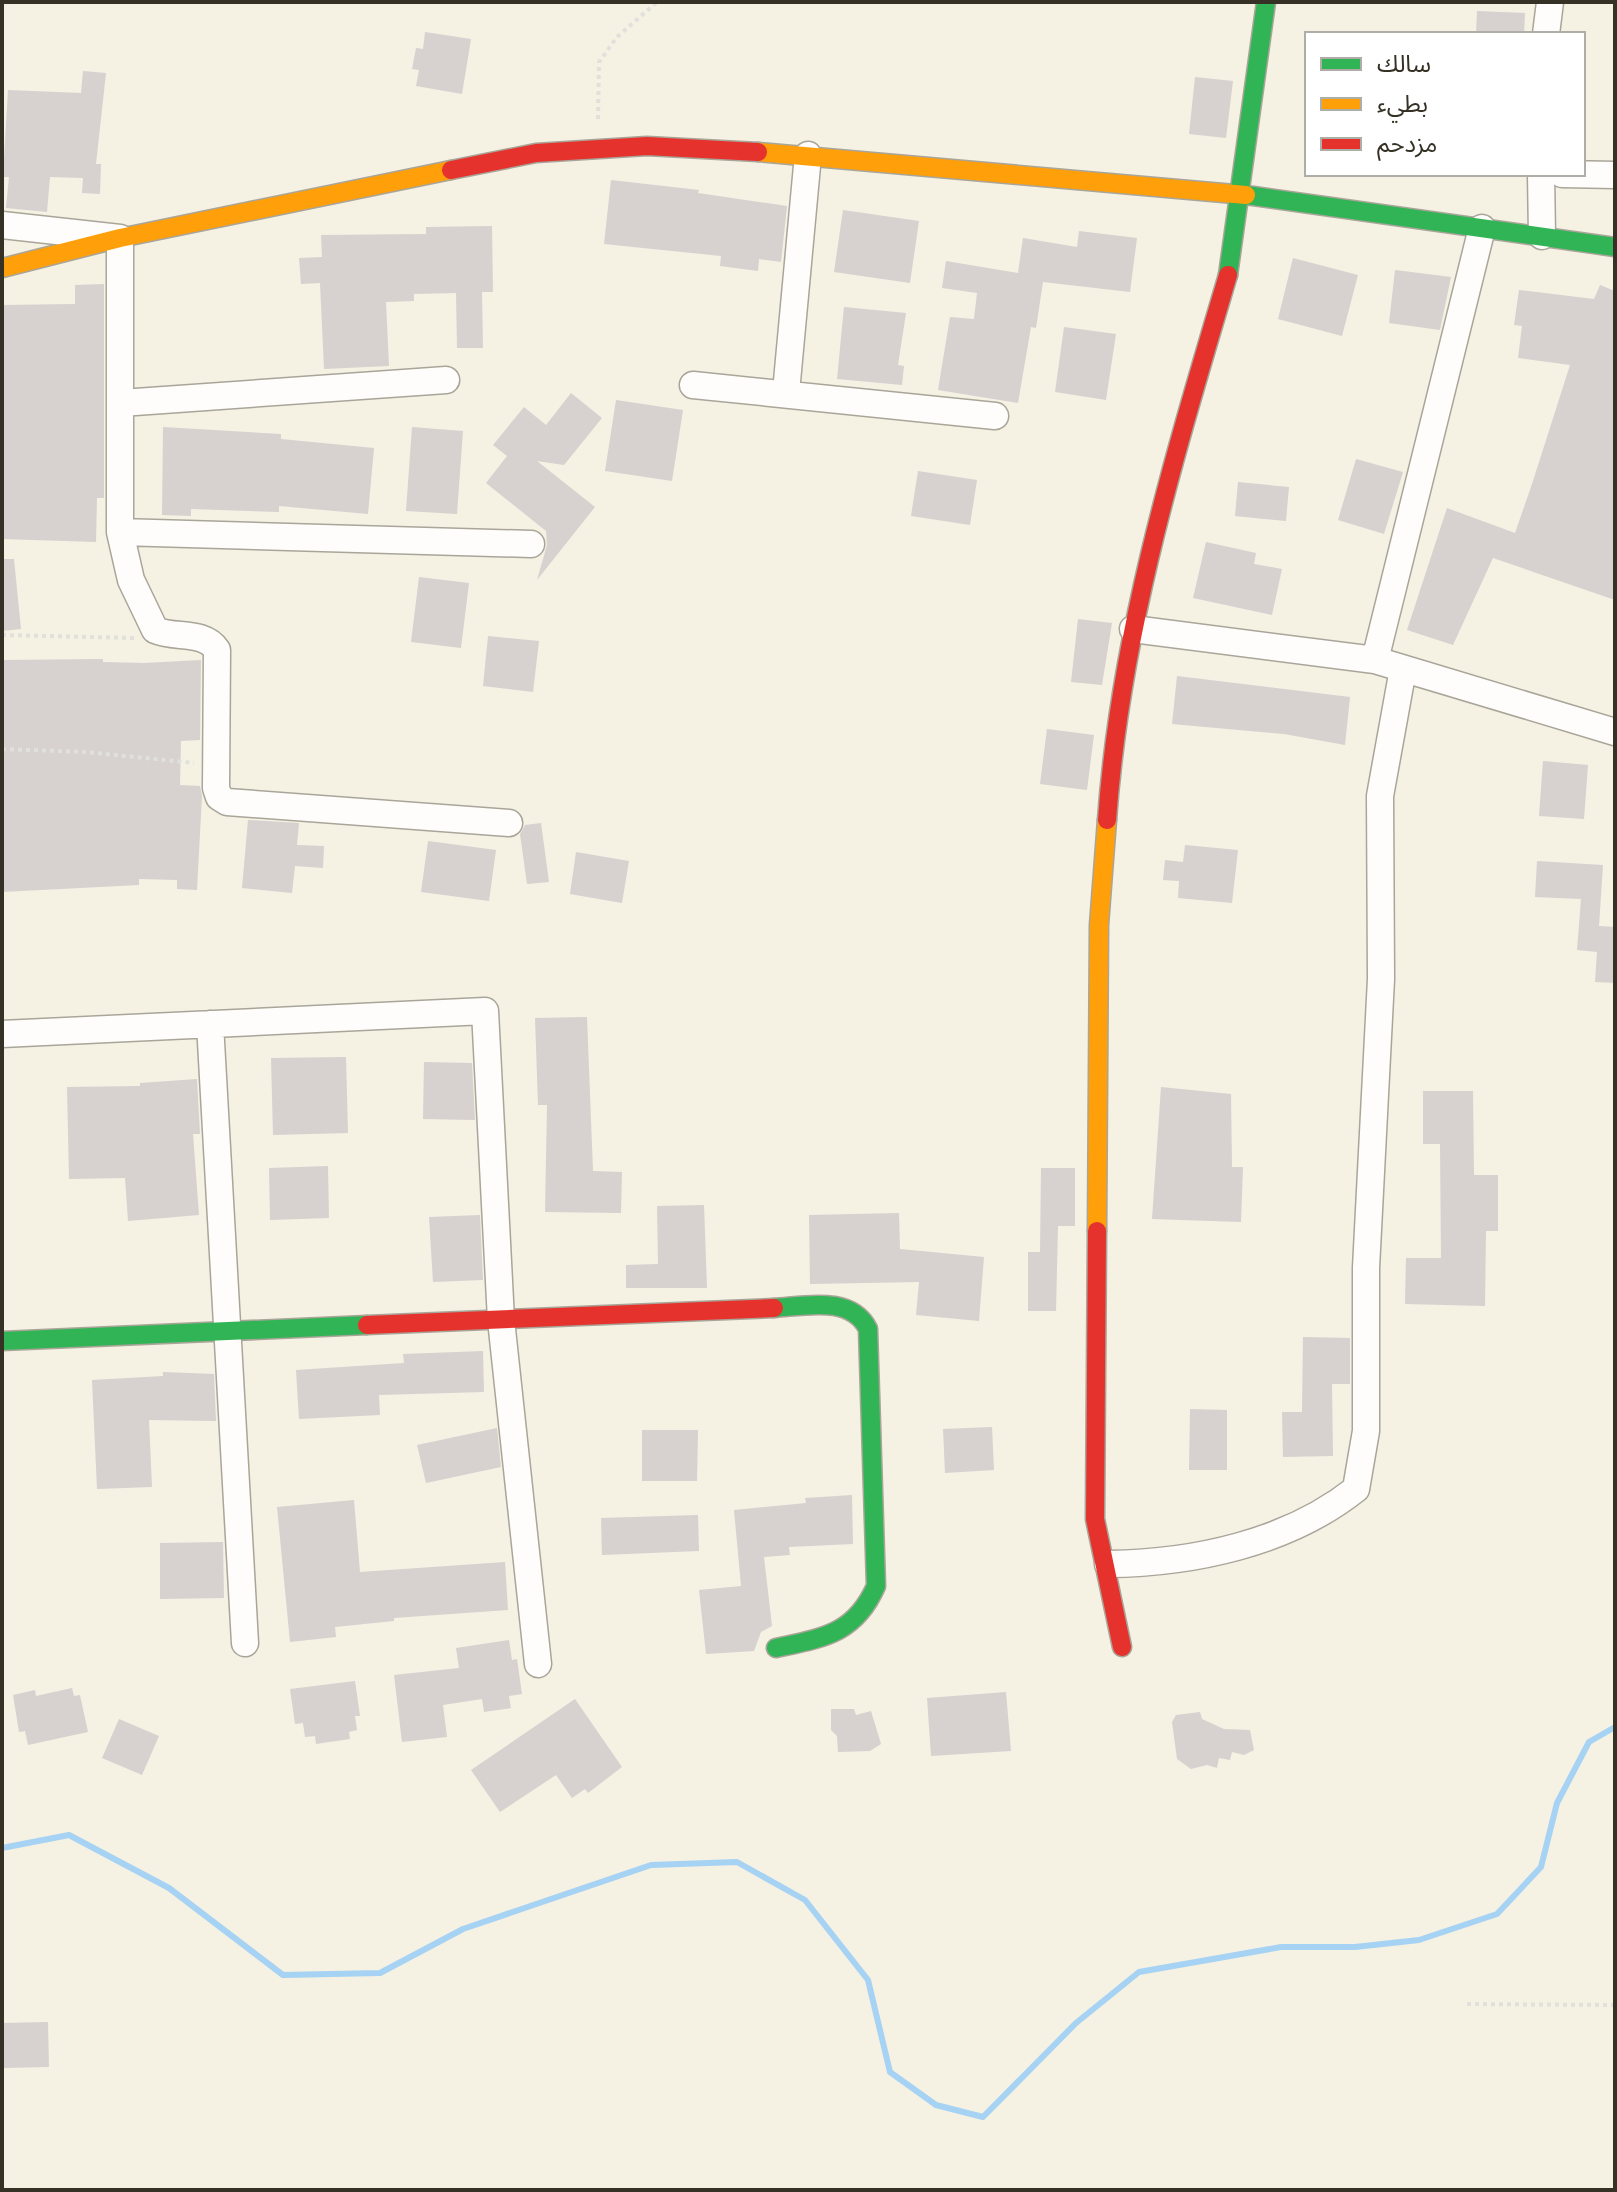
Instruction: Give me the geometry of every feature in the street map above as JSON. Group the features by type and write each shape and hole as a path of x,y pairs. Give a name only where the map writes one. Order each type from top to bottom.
{"street":[{"path":"1122,1647 1110,1597 1108,1564 1095,1519 1099,925 1110,774 1133,629 1167,482 1222,303 1243,195 1266,2"},
{"path":"1546,32 1550,2"},
{"path":"2,268 120,238 536,153 647,146 808,155 1243,195 1615,247"},
{"path":"786,392 808,155"},
{"path":"1585,174 1615,175"},
{"path":"1541,176 1542,236"},
{"path":"2,225 120,238"},
{"path":"1375,660 1482,228"},
{"path":"120,238 120,532 131,580 155,630 169,635 204,638 217,650 216,788 219,797 227,802 509,823"},
{"path":"121,403 446,380"},
{"path":"693,385 786,392 995,416"},
{"path":"120,532 531,544"},
{"path":"1133,629 1375,660 1615,732"},
{"path":"1108,1564 1162,1564 1260,1539 1324,1515 1356,1489 1366,1431 1366,1268 1381,979 1380,796 1403,669"},
{"path":"2,1034 485,1011 501,1320 538,1664"},
{"path":"210,1024 245,1643"},
{"path":"2,1341 834,1305 853,1309 863,1318 870,1336 876,1586 868,1609 839,1633 776,1648"}],"path":[{"path":"599,149 599,62 617,37 657,2"},
{"path":"2,635 143,637 155,630"},
{"path":"2,749 86,752 217,765"},
{"path":"1467,2004 1615,2005"}],"building":[{"path":"1477,11 1525,13 1524,32 1476,32"},
{"path":"425,32 471,39 462,94 416,86 419,70 412,69 416,48 423,49"},
{"path":"83,71 106,73 96,164 101,164 100,194 82,193 83,178 50,177 47,212 6,208 9,177 3,177 8,90 81,93"},
{"path":"1195,77 1233,81 1226,138 1189,134"},
{"path":"611,180 699,190 698,193 787,206 781,262 759,259 758,271 720,266 721,256 604,244"},
{"path":"843,210 919,221 910,283 834,272"},
{"path":"492,226 493,292 482,292 483,348 457,348 456,293 414,294 414,301 386,302 389,366 324,369 320,283 301,284 299,258 322,257 321,235 426,234 426,227"},
{"path":"1079,231 1137,238 1130,292 1043,282 1036,328 1031,327 1018,403 938,390 950,317 974,319 977,293 942,288 946,261 1018,273 1023,238 1077,247"},
{"path":"1293,258 1358,275 1342,336 1278,319"},
{"path":"1395,270 1451,277 1440,330 1389,323"},
{"path":"104,284 104,498 97,498 96,542 2,539 2,305 75,304 75,285"},
{"path":"1600,285 1615,291 1615,600 1493,558 1453,645 1407,630 1447,508 1515,533 1532,484 1570,365 1518,358 1522,326 1514,325 1519,290 1594,299"},
{"path":"844,307 906,313 898,365 904,366 902,385 837,379"},
{"path":"1064,327 1116,334 1106,400 1055,392"},
{"path":"571,393 602,418 564,465 537,461 595,507 537,580 547,545 546,531 486,483 507,456 493,445 524,407 546,425"},
{"path":"616,400 683,410 672,481 605,471"},
{"path":"163,427 281,434 281,439 374,448 368,514 279,506 279,512 191,509 191,516 162,515"},
{"path":"412,427 463,431 457,514 406,511"},
{"path":"1356,459 1403,472 1384,534 1338,520"},
{"path":"918,471 977,480 970,525 911,516"},
{"path":"1238,482 1289,487 1286,521 1235,516"},
{"path":"1206,542 1256,553 1254,564 1282,569 1272,615 1193,598"},
{"path":"2,559 14,559 21,629 2,631"},
{"path":"419,577 469,583 461,648 411,642"},
{"path":"1078,619 1112,623 1102,685 1071,682"},
{"path":"488,636 539,641 533,692 483,686"},
{"path":"103,659 103,662 144,663 201,660 200,740 181,741 180,785 200,786 202,796 197,890 177,889 177,880 139,879 139,885 2,892 2,660"},
{"path":"1177,676 1350,697 1345,745 1284,734 1172,724"},
{"path":"1047,729 1094,735 1087,790 1040,784"},
{"path":"1543,761 1588,765 1584,819 1539,816"},
{"path":"248,820 299,823 297,845 324,846 323,868 295,866 292,893 242,888"},
{"path":"541,823 549,882 527,884 520,834 525,825"},
{"path":"428,841 496,850 489,901 421,892"},
{"path":"1185,845 1238,850 1232,903 1178,898 1179,881 1163,880 1165,860 1183,862"},
{"path":"576,852 629,861 622,903 570,894"},
{"path":"1537,861 1603,865 1599,926 1615,927 1615,983 1595,982 1597,952 1577,950 1581,899 1535,897"},
{"path":"587,1017 593,1171 622,1172 621,1213 545,1212 547,1105 538,1105 535,1018"},
{"path":"346,1057 348,1133 273,1135 271,1058"},
{"path":"424,1062 472,1063 475,1120 423,1119"},
{"path":"197,1079 200,1134 193,1134 199,1215 128,1221 125,1178 69,1179 67,1087 140,1086 140,1083"},
{"path":"1161,1087 1231,1094 1232,1167 1243,1167 1241,1222 1152,1219"},
{"path":"1423,1091 1473,1091 1474,1175 1498,1175 1498,1231 1486,1231 1485,1306 1405,1304 1406,1258 1441,1258 1440,1144 1423,1144"},
{"path":"328,1166 329,1218 270,1220 269,1168"},
{"path":"1041,1168 1075,1168 1075,1226 1058,1226 1056,1311 1028,1311 1028,1252 1040,1252"},
{"path":"704,1205 707,1288 626,1288 626,1265 658,1264 657,1206"},
{"path":"899,1213 900,1249 984,1257 979,1321 916,1315 919,1282 810,1284 809,1215"},
{"path":"480,1215 483,1280 433,1282 429,1217"},
{"path":"1303,1337 1350,1338 1350,1384 1332,1384 1333,1456 1283,1457 1282,1412 1302,1412"},
{"path":"483,1351 484,1392 379,1395 380,1415 299,1419 296,1370 404,1363 403,1354"},
{"path":"163,1372 214,1374 216,1421 149,1420 152,1487 97,1489 92,1380 163,1376"},
{"path":"1190,1409 1227,1410 1227,1470 1189,1470"},
{"path":"992,1427 994,1470 945,1473 943,1429"},
{"path":"497,1428 501,1467 426,1483 417,1445"},
{"path":"642,1430 698,1430 697,1481 642,1481"},
{"path":"852,1495 853,1544 789,1547 790,1555 764,1557 772,1626 761,1632 754,1651 706,1654 699,1590 741,1586 734,1510 806,1503 805,1498"},
{"path":"354,1500 360,1572 505,1562 508,1610 394,1618 394,1621 335,1627 336,1637 290,1642 277,1507"},
{"path":"698,1515 699,1551 602,1555 601,1518"},
{"path":"223,1542 224,1598 160,1599 160,1543"},
{"path":"509,1640 512,1660 517,1659 522,1694 509,1696 511,1708 484,1712 482,1699 443,1705 447,1737 402,1742 394,1675 459,1668 456,1648"},
{"path":"355,1681 360,1716 355,1716 357,1730 349,1732 350,1739 316,1744 315,1736 305,1737 303,1723 295,1724 290,1689"},
{"path":"72,1688 74,1696 80,1695 88,1732 28,1745 25,1731 19,1732 13,1695 35,1690 36,1696"},
{"path":"1006,1692 1011,1751 931,1756 927,1698"},
{"path":"575,1699 622,1767 588,1793 585,1789 572,1798 556,1775 500,1812 471,1770"},
{"path":"831,1709 854,1709 856,1715 871,1711 881,1744 870,1751 838,1752 837,1736 831,1730"},
{"path":"1200,1712 1202,1719 1224,1729 1250,1730 1254,1750 1244,1755 1232,1752 1230,1760 1219,1758 1217,1768 1207,1765 1191,1769 1177,1759 1172,1722 1176,1715"},
{"path":"119,1719 159,1736 142,1775 102,1758"},
{"path":"48,2022 49,2067 2,2068 2,2023"}],"waterway":[{"path":"2,1848 69,1835 169,1888 283,1975 380,1973 463,1929 651,1865 737,1862 805,1900 868,1980 890,2072 936,2105 983,2117 1076,2023 1139,1972 1281,1947 1355,1947 1419,1940 1497,1914 1541,1867 1557,1803 1589,1742 1615,1727"}],"traffic: fast":[{"path":"1228,275 1266,2"},
{"path":"1246,195 1615,247"},
{"path":"774,1308 839,1307 860,1318 868,1329 876,1586 868,1602 848,1624 823,1637 776,1648"},
{"path":"2,1341 367,1325"}],"traffic: slow":[{"path":"758,152 1246,195"},
{"path":"2,268 120,238 451,170"},
{"path":"1097,1231 1099,925 1107,820"}],"traffic: jam":[{"path":"451,170 536,153 647,146 758,152"},
{"path":"1107,820 1124,681 1152,544 1228,275"},
{"path":"1097,1231 1095,1519 1122,1647"},
{"path":"367,1325 774,1308"}]}
